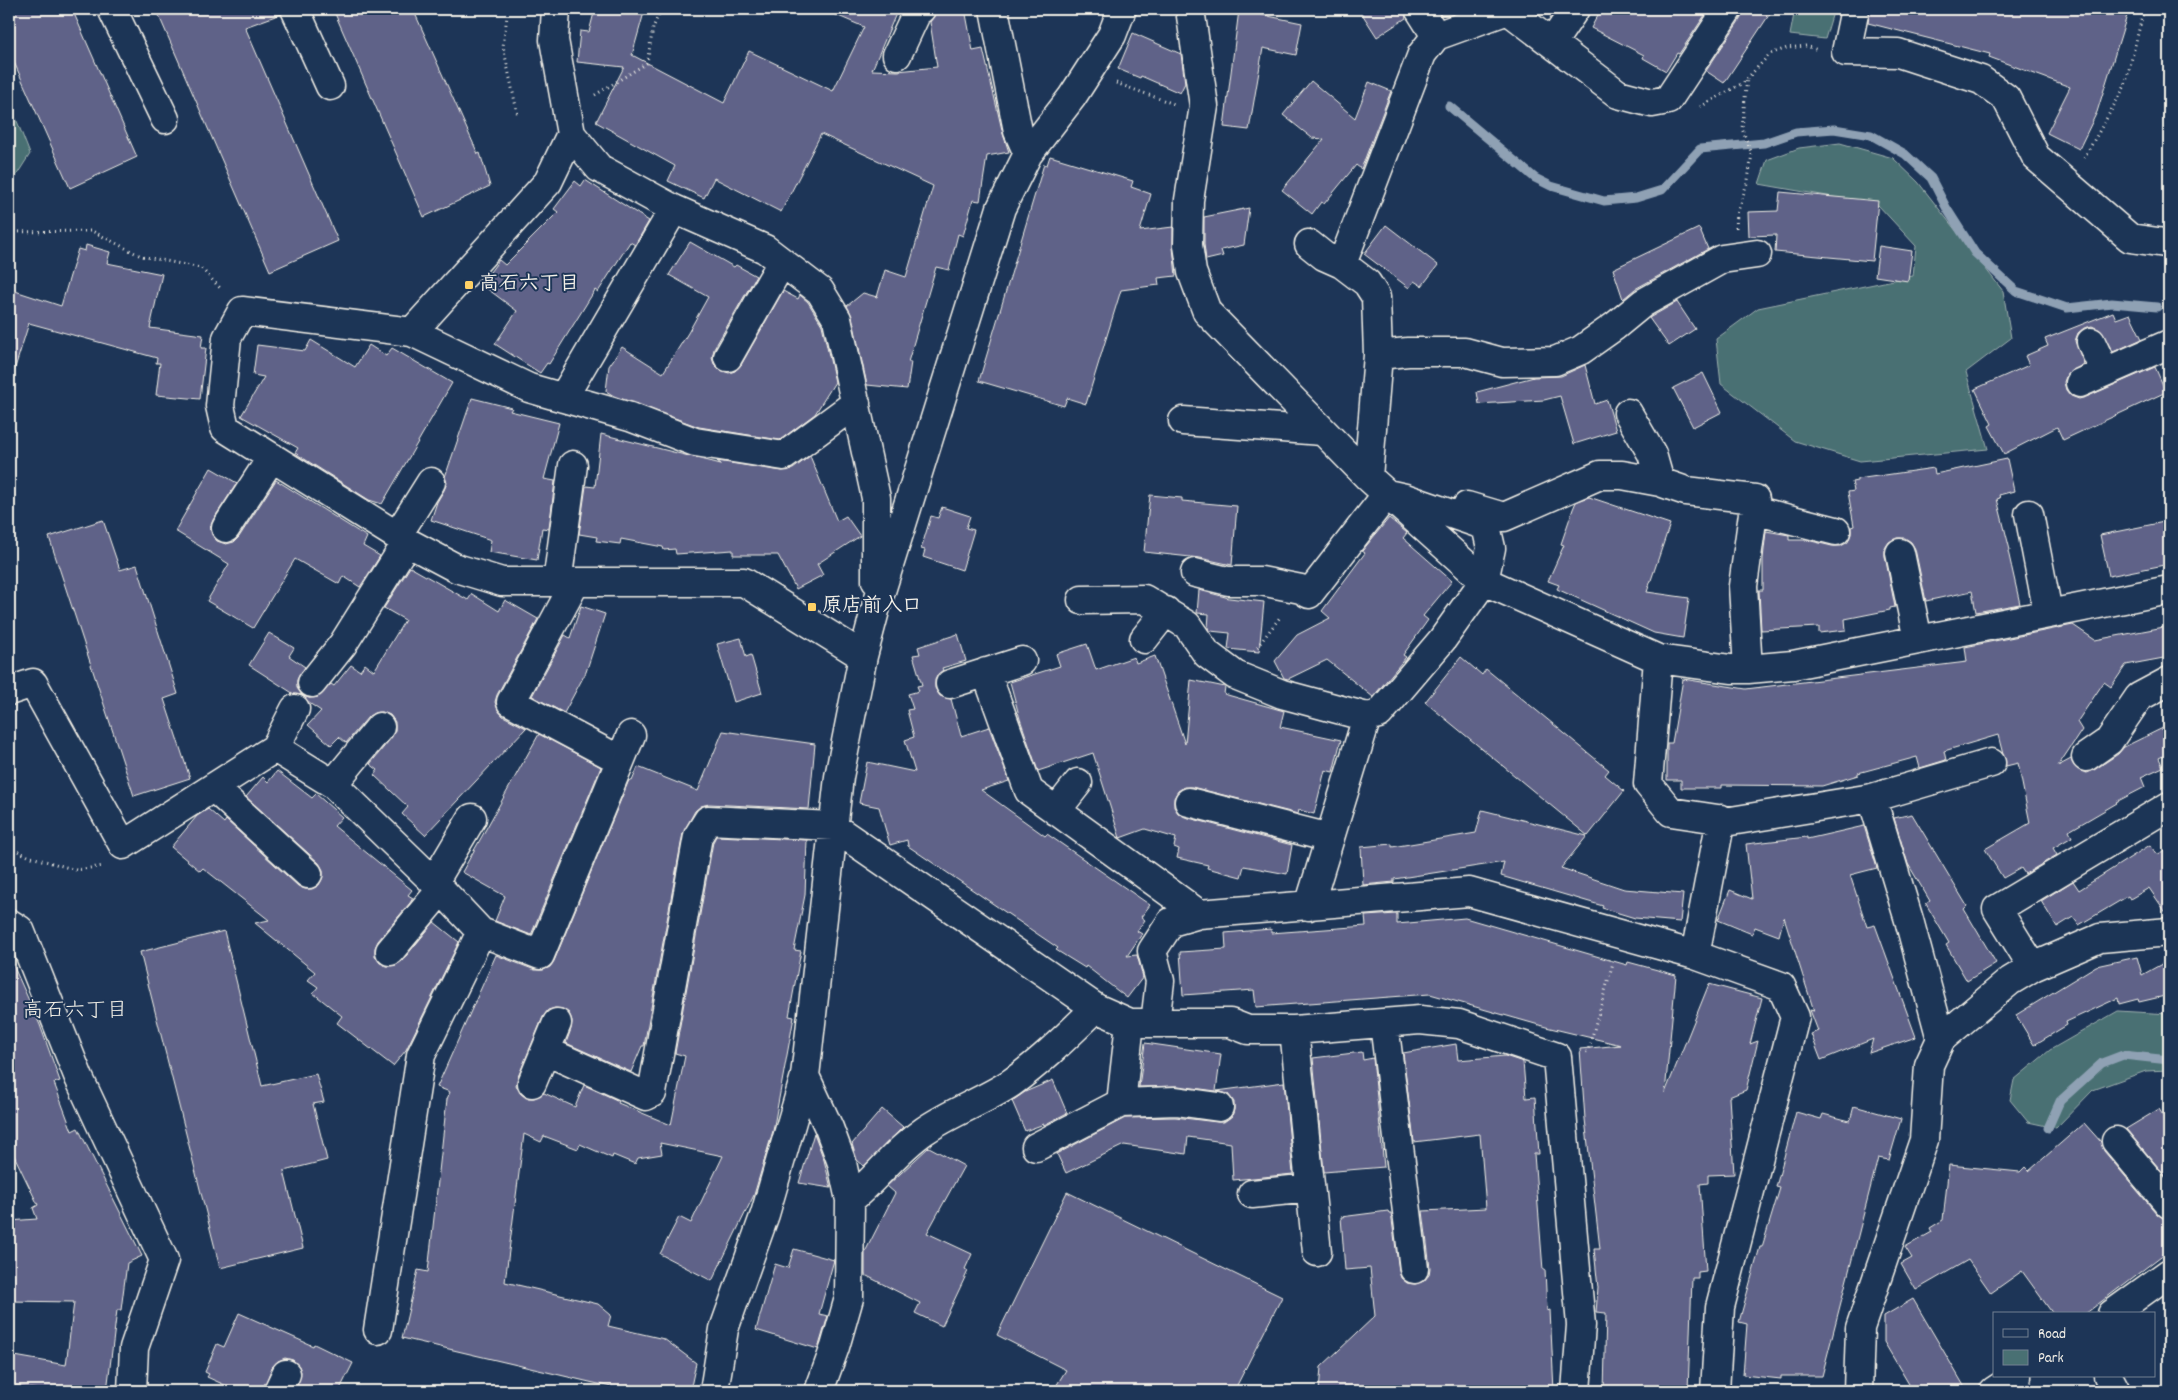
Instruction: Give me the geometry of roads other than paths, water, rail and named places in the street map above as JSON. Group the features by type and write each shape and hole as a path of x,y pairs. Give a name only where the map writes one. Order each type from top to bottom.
{"street":[{"path":"112,9 165,119"},
{"path":"295,9 330,86"},
{"path":"556,9 554,40 570,123 599,168 674,209 765,249 820,291 838,319 876,498 876,607"},
{"path":"897,55 917,12 921,9"},
{"path":"994,9 1018,131 1028,154"},
{"path":"714,1391 724,1329 765,1214 805,1076 839,777 863,656 876,607 1001,208 1028,154 1072,97 1112,35 1122,9"},
{"path":"1190,9 1204,106 1189,200 1188,246 1192,272 1207,312 1322,431 1484,581 1658,660 1748,669 1793,665 2169,590"},
{"path":"1419,9 1436,36"},
{"path":"1552,43 1575,9"},
{"path":"1342,264 1422,54 1436,36 1508,10 1618,94 1652,103 1668,100 1728,9"},
{"path":"1855,9 1846,52 1898,53 1981,80 2006,98 2036,157 2068,185 2130,238 2169,242"},
{"path":"412,332 548,182 570,123"},
{"path":"563,398 674,209"},
{"path":"1195,573 1228,580 1261,580 1301,589 1309,594 1387,490 1376,297 1367,283 1342,264 1324,256 1309,244"},
{"path":"1378,355 1408,352 1465,352 1502,362 1555,361 1581,350 1643,303 1722,259 1746,256"},
{"path":"728,357 782,262"},
{"path":"856,403 784,456 695,442 630,417 529,388 412,332 242,311 227,338 220,406 225,428 402,539 456,568 502,582 744,582 863,656"},
{"path":"2091,342 2105,372"},
{"path":"2080,383 2169,344"},
{"path":"1628,413 1652,454 1660,482"},
{"path":"1183,420 1322,431"},
{"path":"226,528 272,457"},
{"path":"573,465 566,583 511,702 620,760"},
{"path":"1387,490 1420,492 1504,517 1600,475 1622,475 1660,482 1686,491 1755,500 1743,586 1748,669"},
{"path":"312,683 343,644 402,539 431,482"},
{"path":"1387,490 1486,526 1491,548"},
{"path":"1754,510 1836,531"},
{"path":"2029,514 2048,613"},
{"path":"1082,600 1144,599 1188,625 1207,654 1235,675 1282,694 1367,717 1379,714 1386,707 1442,640 1484,581 1491,548 1504,517"},
{"path":"1900,553 1918,640"},
{"path":"1144,639 1166,611"},
{"path":"950,684 1022,660"},
{"path":"1658,660 1648,784 1671,812 1730,820 1872,798 1991,763"},
{"path":"986,672 1029,792 1199,914"},
{"path":"2086,757 2109,741 2139,697 2169,680"},
{"path":"9,691 33,683 123,846 275,748 295,709"},
{"path":"1309,906 1367,717"},
{"path":"333,784 380,726"},
{"path":"275,748 333,784 438,886 481,932 540,955 631,735"},
{"path":"1056,811 1078,783"},
{"path":"214,788 308,874"},
{"path":"1872,798 1909,920 1941,1039"},
{"path":"1189,802 1330,838"},
{"path":"2034,967 1997,909 2169,806"},
{"path":"390,952 438,886 472,818"},
{"path":"1695,955 1721,819"},
{"path":"546,1051 646,1096 652,1093 698,836 708,820 832,826 1096,1008 1142,1023 1230,1023 1248,1030 1294,1030 1420,1020 1460,1024 1557,1057 1581,1325 1576,1391"},
{"path":"1121,1103 1142,1023 1160,981 1152,951 1171,922 1199,914 1469,892 1621,936 1695,955 1781,986 1796,1017 1720,1307 1715,1391"},
{"path":"9,923 20,930 79,1078 164,1260 134,1348 132,1391"},
{"path":"378,1330 421,1055 481,932"},
{"path":"1858,1391 1860,1328 1924,1140 1929,1065 1941,1039 2010,981 2034,967 2100,938 2169,932"},
{"path":"850,1200 902,1147 927,1129 1010,1083 1050,1053 1096,1008"},
{"path":"532,1083 557,1023"},
{"path":"1384,1023 1414,1269"},
{"path":"1294,1030 1317,1252"},
{"path":"805,1076 829,1128 842,1163 850,1200 849,1298 835,1347 819,1391"},
{"path":"1036,1147 1121,1103 1176,1100 1219,1107"},
{"path":"2116,1140 2169,1204"},
{"path":"1252,1194 1310,1188"},
{"path":"2115,1312 2169,1273"},
{"path":"1994,1391 2014,1378"},
{"path":"2109,1378 2116,1391"}],"waterway":[{"path":"1449,106 1535,178 1551,186 1604,201 1636,198 1662,190 1700,149 1764,143 1796,132 1834,129 1871,135 1905,154 1931,178 1947,209 1975,253 2016,291 2067,308 2112,303 2157,307"},
{"path":"2048,1128 2060,1101 2102,1063 2123,1055 2169,1060"}],"place":[{"name":"高石六丁目","path":"469,285"},
{"name":"原店前入口","path":"812,607"}],"district":[{"name":"高石六丁目","path":"75,1012"}]}
